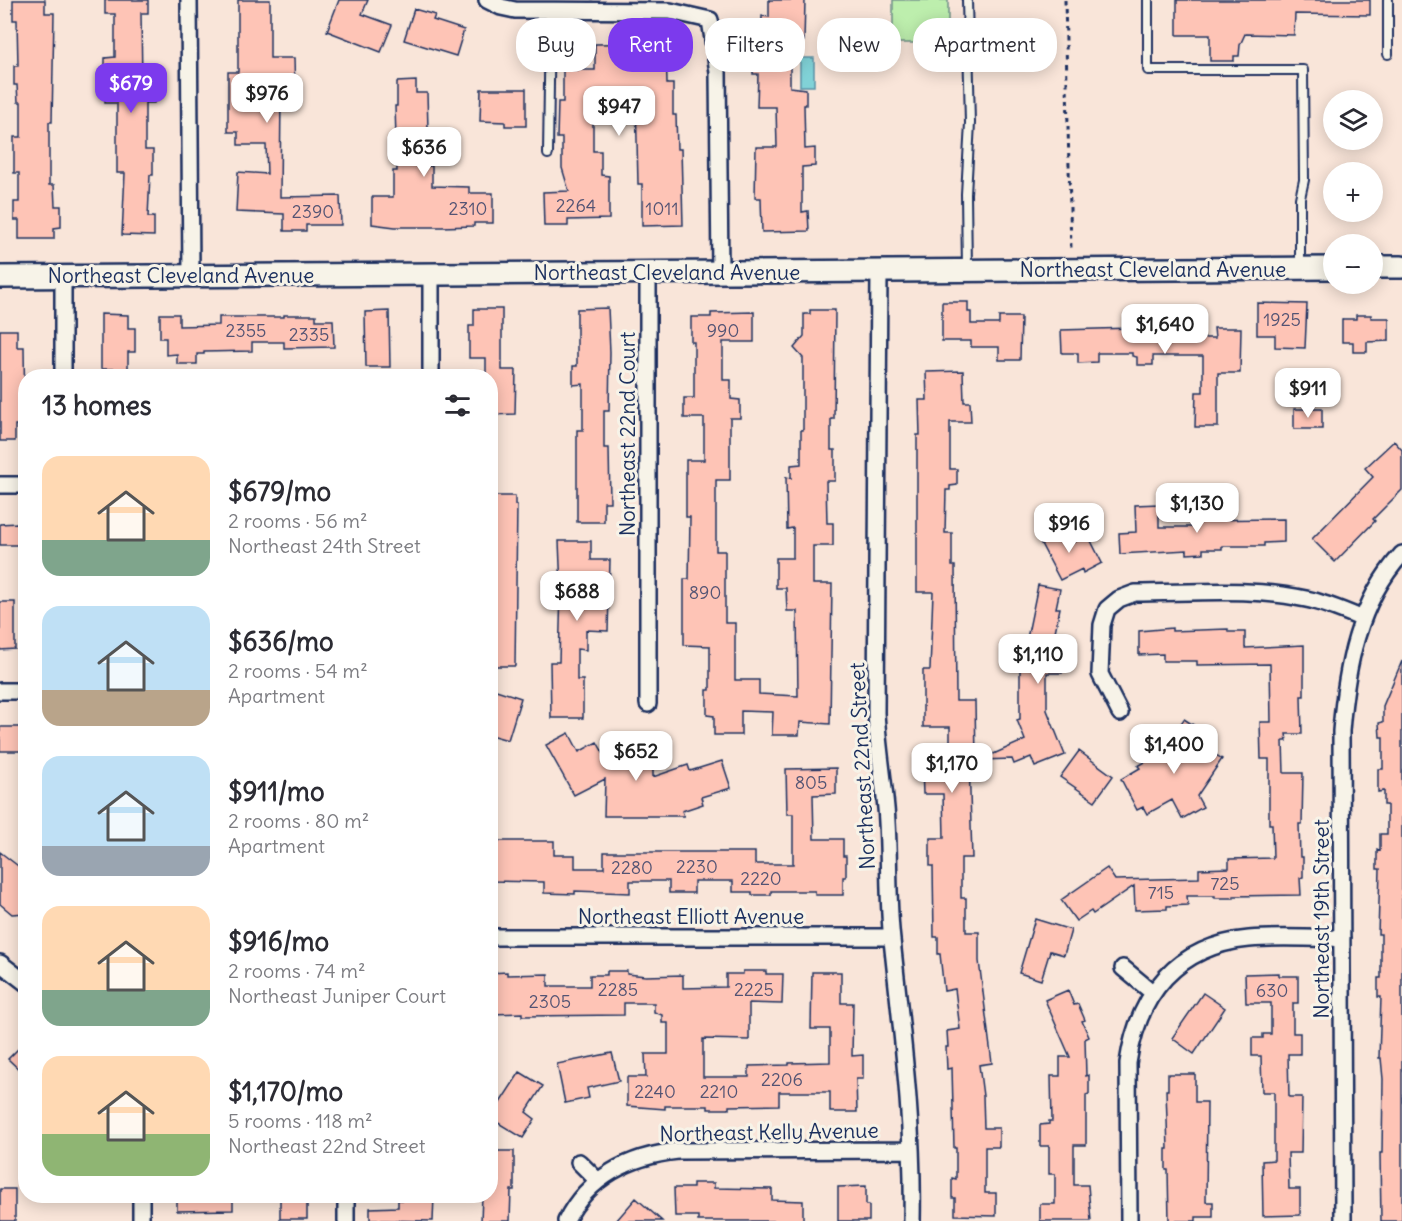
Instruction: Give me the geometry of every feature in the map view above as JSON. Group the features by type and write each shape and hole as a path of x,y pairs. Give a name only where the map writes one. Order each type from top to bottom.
{"street":[{"path":"189,0 191,276"},
{"path":"487,0 501,7 515,10 670,11 710,20 718,72 720,272"},
{"path":"1383,267 1402,267"},
{"name":"Northeast Cleveland Avenue","path":"0,277 1323,268"},
{"name":"Northeast 22nd Street","path":"879,271 876,713 886,808 891,937 906,1066 912,1221"},
{"name":"Northeast 22nd Court","path":"648,272 648,704"},
{"path":"430,369 431,273"},
{"path":"63,276 63,369"},
{"path":"0,485 18,485"},
{"name":"Northeast 19th Street","path":"1343,1221 1341,731 1350,662 1363,619 1383,581 1402,554"},
{"path":"1120,713 1100,674 1102,625 1107,609 1119,599 1135,593 1257,593 1307,599 1330,605 1363,619"},
{"path":"0,691 18,691"},
{"name":"Northeast Elliott Avenue","path":"498,937 891,937"},
{"path":"1129,1221 1128,1063 1131,1039 1152,992 1168,973 1183,961 1221,944 1249,939 1341,938"},
{"path":"0,963 18,977"},
{"path":"1123,968 1152,992"},
{"name":"Northeast Kelly Avenue","path":"566,1221 578,1200 597,1180 631,1161 655,1154 678,1151 911,1150"},
{"path":"579,1162 597,1180"},
{"path":"141,1203 141,1221"},
{"path":"346,1203 346,1221"}],"lane":[{"path":"967,0 970,123 966,195 967,271"},
{"path":"1148,0 1148,70 1303,70 1304,180 1300,198 1300,268"},
{"path":"1388,0 1388,54"},
{"path":"549,154 550,11"}],"path":[{"path":"1065,0 1071,270"}],"green space":[{"path":"893,0 948,0 948,18 913,18 913,43 901,43 901,18 893,18"}],"water":[{"path":"805,58 814,58 814,86 800,86 800,72 805,72"}],"building":[{"path":"13,0 45,0 45,13 54,13 52,122 49,122 49,185 54,185 55,206 61,206 61,227 54,228 54,239 19,239 19,220 14,220 14,202 19,202 19,173 14,173 14,137 21,137 21,102 18,102 17,85 14,85 14,66 18,66 17,20 13,20"},
{"path":"105,0 148,0 148,13 141,13 142,83 154,83 154,103 145,103 145,150 153,150 153,175 150,175 148,217 154,217 154,236 122,235 125,173 117,173 117,103 105,103 105,58 115,57 115,14 105,14"},
{"path":"238,0 270,0 270,58 294,58 295,93 281,93 280,197 340,196 341,225 306,225 306,231 284,231 284,214 236,212 238,172 267,174 266,145 238,145 238,132 228,132 228,72 238,72"},
{"path":"339,0 368,0 362,14 392,25 381,52 327,31"},
{"path":"769,0 805,0 805,18 762,18 762,16 769,17"},
{"path":"1177,0 1370,0 1370,15 1295,14 1294,35 1245,34 1240,45 1239,56 1234,56 1234,61 1210,61 1210,35 1177,35"},
{"path":"414,9 435,15 433,20 464,30 456,56 404,40"},
{"path":"596,44 608,44 608,72 667,72 667,84 673,84 673,115 676,115 677,149 681,149 683,225 642,226 642,184 638,184 636,97 593,98 593,151 601,151 601,175 609,176 609,219 568,220 568,226 544,226 543,192 569,191 562,168 562,138 557,138 558,102 563,102 563,72 596,72"},
{"path":"753,72 790,72 790,87 806,89 805,149 815,148 815,166 802,167 802,212 808,211 809,231 762,232 761,198 755,198 756,147 777,147 776,107 757,107 758,74 753,74"},
{"path":"416,81 416,93 427,93 429,166 432,166 432,186 469,187 469,193 493,193 493,223 442,227 395,227 372,224 372,197 393,197 393,171 397,171 395,106 397,106 397,82"},
{"path":"481,89 526,89 526,126 505,126 505,122 480,121"},
{"path":"942,302 968,302 971,324 999,324 999,317 1021,317 1020,360 999,360 999,347 971,347 971,341 942,341"},
{"path":"1257,303 1307,304 1305,348 1275,347 1275,335 1257,335"},
{"path":"608,308 609,411 604,411 604,448 609,448 610,502 604,502 604,522 577,522 577,430 583,430 583,384 573,385 573,366 577,366 577,309"},
{"path":"474,309 502,309 502,370 516,370 515,414 498,415 498,369 486,369 486,358 469,358 469,326 474,326"},
{"path":"810,310 835,310 834,419 831,419 831,450 835,450 835,481 826,481 827,523 833,523 833,546 813,546 813,584 832,584 830,724 800,722 799,735 772,735 773,712 741,711 741,735 714,735 714,716 707,715 707,690 710,690 710,646 684,645 684,579 689,579 690,517 686,517 686,460 704,460 704,418 684,418 684,398 694,398 694,342 691,342 691,317 711,317 711,313 754,312 754,342 723,342 723,380 731,380 731,399 740,400 740,418 730,418 730,480 716,480 716,551 725,551 725,623 735,623 735,680 759,680 759,694 798,696 797,611 787,611 786,588 776,588 776,558 793,558 793,528 787,529 786,477 791,478 791,465 801,464 801,430 803,430 803,358 794,348 804,336 804,314 810,314"},
{"path":"389,311 390,367 366,367 365,312"},
{"path":"101,314 128,315 128,328 135,328 135,352 128,352 128,369 101,369"},
{"path":"160,314 179,314 179,326 219,325 219,317 316,315 316,320 333,320 334,347 284,348 284,342 252,342 252,351 204,352 204,354 197,354 197,364 177,364 177,354 166,355 166,338 160,338"},
{"path":"1356,315 1389,318 1389,341 1367,342 1367,352 1353,352 1353,342 1342,342 1342,319 1356,319"},
{"path":"1152,321 1152,328 1183,328 1183,338 1215,338 1214,328 1241,328 1240,373 1218,373 1218,427 1195,427 1196,392 1203,392 1203,356 1153,356 1153,365 1137,365 1137,357 1132,356 1132,353 1097,353 1097,362 1078,363 1078,353 1062,353 1061,330 1132,328 1132,322"},
{"path":"0,330 17,330 17,347 24,347 24,369 18,369 18,425 15,425 15,441 0,441"},
{"path":"963,371 964,402 970,402 971,422 950,422 950,469 957,469 957,485 950,486 950,490 946,490 945,533 952,533 952,566 955,566 956,701 975,701 976,760 969,760 972,858 961,858 961,898 966,898 966,932 979,932 979,961 992,1063 979,1065 984,1128 999,1128 999,1147 985,1147 985,1193 996,1193 996,1216 955,1215 955,1198 952,1198 952,1178 956,1179 956,1148 954,1148 952,1068 947,1069 946,1047 948,1047 947,1031 960,1029 955,989 944,991 940,954 938,954 938,937 934,937 933,866 930,866 930,838 944,838 943,794 923,794 922,767 950,767 950,727 923,727 923,670 930,670 933,592 917,592 919,400 927,400 926,372"},
{"path":"1294,409 1322,409 1322,429 1294,429"},
{"path":"1394,441 1402,450 1402,490 1335,562 1312,539 1373,477 1365,468"},
{"path":"498,496 515,496 515,505 517,505 515,666 498,666"},
{"path":"1159,504 1159,527 1193,527 1193,520 1284,519 1284,542 1264,543 1264,546 1222,546 1222,549 1203,549 1203,553 1187,554 1187,550 1120,554 1119,533 1136,532 1135,505"},
{"path":"18,523 18,545 0,545 0,524"},
{"path":"1057,528 1066,546 1088,535 1102,563 1083,573 1082,569 1060,580 1038,538"},
{"path":"559,541 591,541 591,560 610,560 608,631 586,630 586,650 577,649 577,680 583,680 583,718 551,718 550,662 559,662 561,589"},
{"path":"1038,585 1060,589 1056,608 1060,608 1051,651 1062,651 1062,673 1047,673 1047,710 1065,755 1035,767 1031,757 1014,764 1012,759 980,760 1025,740 1017,720 1020,719 1020,653 1024,653"},
{"path":"0,602 15,602 15,649 0,650"},
{"path":"1172,628 1172,631 1228,629 1228,632 1245,632 1245,648 1304,645 1304,696 1301,696 1302,734 1286,734 1287,741 1283,741 1284,773 1303,773 1302,824 1299,824 1300,857 1303,857 1303,877 1300,878 1301,895 1234,896 1234,898 1187,896 1188,905 1167,906 1167,909 1135,910 1134,886 1093,914 1091,911 1076,921 1061,900 1107,868 1115,880 1199,878 1199,869 1229,868 1229,859 1273,858 1272,824 1269,824 1269,759 1261,759 1260,722 1271,722 1270,664 1197,665 1197,661 1163,661 1163,654 1139,655 1139,631"},
{"path":"1402,661 1402,1221 1381,1221 1380,1153 1382,1153 1383,1079 1381,1058 1379,1058 1381,997 1378,997 1378,978 1381,978 1381,934 1378,934 1380,869 1377,869 1377,850 1380,851 1380,834 1387,834 1387,805 1384,805 1384,791 1378,792 1378,769 1383,769 1383,737 1380,737 1379,723 1383,722 1383,706"},
{"path":"498,691 521,698 508,740 498,737"},
{"path":"1184,719 1201,730 1194,740 1222,759 1197,796 1203,807 1182,819 1172,800 1147,814 1143,807 1137,810 1121,779 1140,768 1138,766 1179,743 1171,738"},
{"path":"0,727 18,727 18,751 0,751"},
{"path":"569,733 579,752 597,742 610,765 653,766 653,777 688,765 690,771 722,761 731,788 701,797 703,804 682,811 684,816 604,816 605,779 574,795 546,745"},
{"path":"1079,751 1113,776 1095,801 1060,777"},
{"path":"836,768 836,794 813,795 814,839 843,839 846,877 843,877 843,895 815,895 815,891 771,891 771,895 752,895 752,892 733,892 733,881 694,881 694,893 669,893 669,881 630,881 630,893 575,891 575,894 544,893 544,882 498,881 498,841 554,841 554,855 575,855 575,868 604,868 604,852 755,852 755,864 793,864 793,814 787,814 786,769"},
{"path":"0,852 18,866 18,914 12,914 0,904"},
{"path":"1035,919 1071,930 1064,955 1050,951 1041,980 1019,973"},
{"path":"607,971 627,971 627,974 646,976 683,975 683,988 726,987 726,974 743,974 743,971 783,974 782,1004 749,1003 749,1040 703,1039 703,1077 749,1077 749,1066 830,1062 830,1029 811,1029 812,972 841,972 841,1003 853,1003 852,1056 863,1055 863,1079 856,1079 857,1112 830,1112 830,1092 779,1092 779,1105 729,1106 729,1109 708,1109 708,1106 665,1106 665,1109 627,1106 627,1077 646,1077 645,1054 668,1054 668,1023 662,1023 662,1015 654,1012 654,1003 624,1003 624,1015 522,1016 522,1013 498,1014 498,973 507,972 507,975 548,974 548,986 590,986 590,975 607,975"},
{"path":"1279,973 1279,976 1298,976 1298,1003 1293,1003 1293,1033 1300,1033 1300,1054 1288,1054 1289,1097 1302,1097 1301,1153 1288,1153 1289,1189 1300,1189 1300,1215 1263,1216 1262,1161 1274,1160 1274,1092 1262,1092 1261,1056 1252,1056 1252,1038 1263,1038 1263,1034 1271,1034 1271,1003 1246,1003 1245,974"},
{"path":"1068,990 1074,1005 1078,1004 1089,1037 1085,1039 1086,1076 1089,1075 1089,1094 1086,1095 1086,1145 1074,1145 1074,1185 1088,1185 1091,1221 1040,1221 1040,1204 1055,1204 1055,1174 1049,1174 1049,1146 1040,1146 1040,1125 1049,1124 1049,1121 1052,1121 1051,1076 1060,1076 1060,1057 1070,1057 1045,1000"},
{"path":"1203,993 1225,1008 1194,1054 1172,1038"},
{"path":"18,1049 18,1068 8,1059"},
{"path":"612,1053 619,1081 587,1088 589,1098 565,1103 557,1064"},
{"path":"520,1072 543,1086 526,1112 535,1119 523,1138 498,1123 498,1106"},
{"path":"1168,1074 1195,1074 1195,1102 1207,1102 1206,1202 1213,1202 1213,1217 1196,1217 1196,1221 1169,1221 1168,1170 1166,1170"},
{"path":"498,1151 514,1151 514,1190 511,1190 510,1221 481,1221 482,1203 498,1203"},
{"path":"693,1183 714,1183 714,1188 772,1189 772,1200 803,1201 803,1221 698,1221 698,1216 675,1216 674,1188 693,1188"},
{"path":"866,1186 869,1221 838,1221 838,1187"},
{"path":"0,1189 15,1189 15,1221 0,1221"},
{"path":"636,1198 662,1221 616,1221"},
{"path":"177,1203 233,1203 233,1210 177,1211"},
{"path":"280,1203 307,1203 307,1219 280,1219"},
{"path":"398,1203 434,1203 433,1221 370,1220 370,1208 398,1207"}]}
